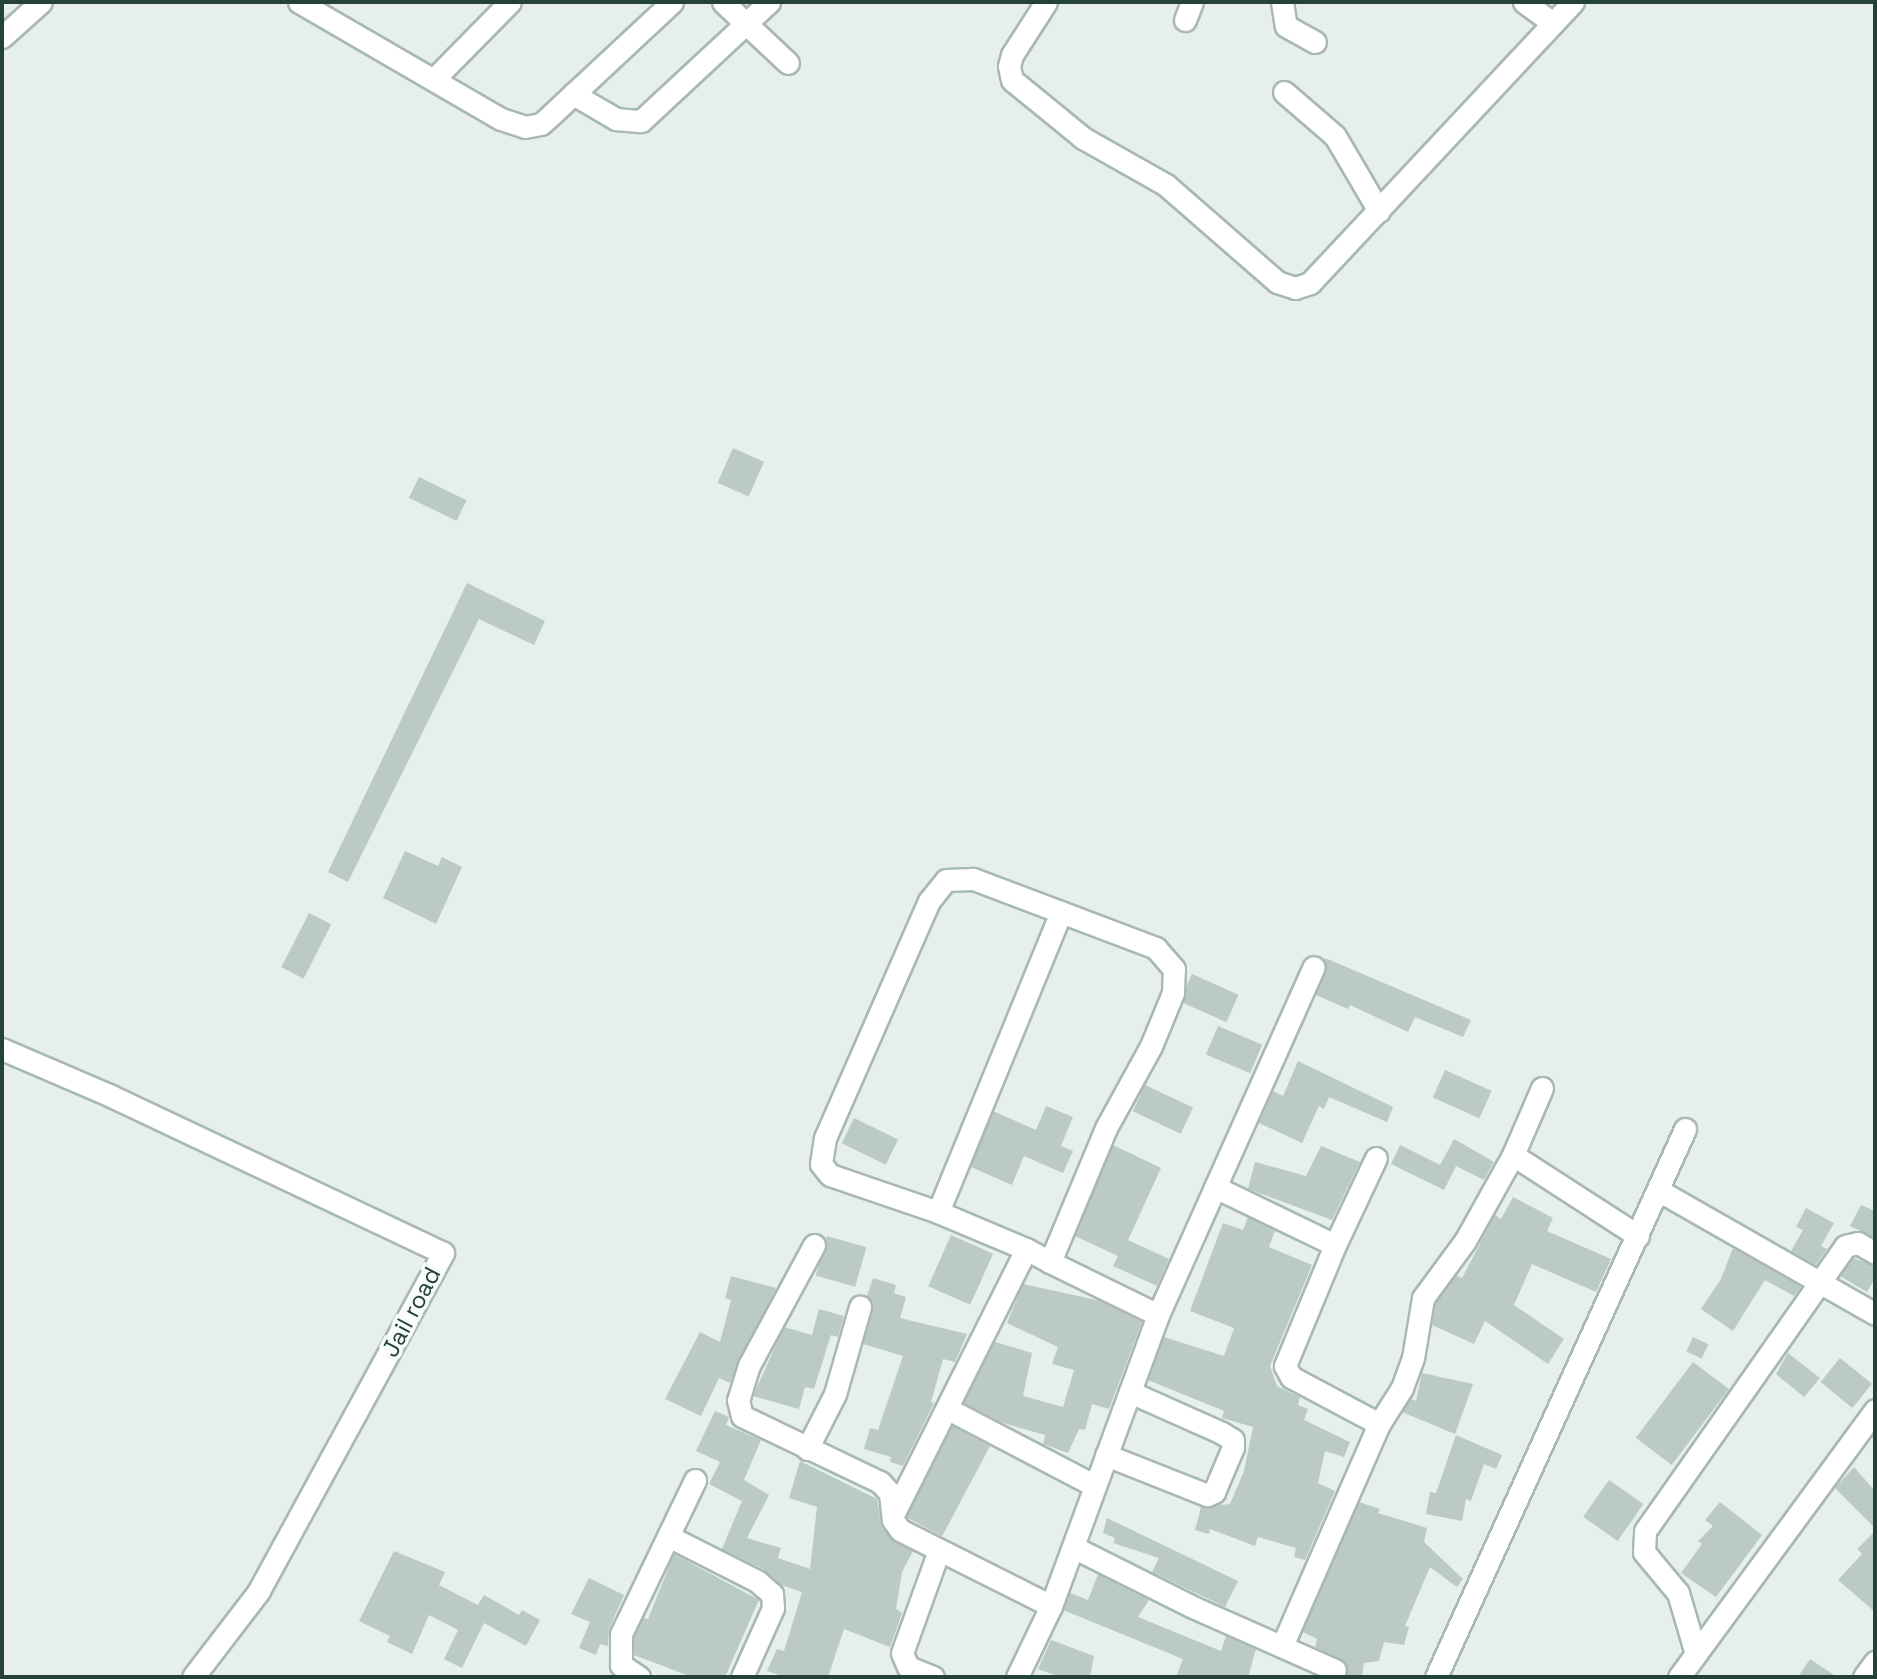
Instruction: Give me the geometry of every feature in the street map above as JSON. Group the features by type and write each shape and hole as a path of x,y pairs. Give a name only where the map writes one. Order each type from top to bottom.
{"street":[{"path":"2,37 41,2"},
{"path":"299,2 436,78 501,119 525,127 541,124 671,2"},
{"path":"436,78 510,2"},
{"path":"723,2 788,63"},
{"path":"573,94 616,119 641,121 769,2"},
{"path":"1046,2 1012,55 1009,66 1013,80 1083,138 1166,185 1277,282 1295,288 1310,283 1573,2"},
{"path":"1282,2 1286,26 1315,42"},
{"path":"1524,2 1553,23"},
{"path":"1284,93 1335,135 1379,211"},
{"path":"1050,1262 1106,1128 1151,1046 1176,980 1167,956 1156,948 973,879 946,880 929,901 825,1138 821,1164 830,1174 938,1212 1026,1249 1050,1262 1158,1315"},
{"path":"938,1212 1061,912"},
{"path":"1017,1677 1051,1606 1158,1315 1314,967"},
{"name":"Jail road","path":"2,1049 111,1096 443,1252 259,1591 193,1677"},
{"path":"1282,1646 1378,1424 1402,1388 1413,1358 1423,1298 1465,1241 1513,1155 1542,1088"},
{"path":"1436,1677 1685,1129"},
{"path":"1513,1155 1637,1236"},
{"path":"1376,1158 1335,1245 1285,1366 1291,1377 1378,1424"},
{"path":"1215,1187 1335,1245"},
{"path":"1658,1190 1822,1284 1874,1310"},
{"path":"1696,1654 1678,1593 1644,1552 1645,1531 1822,1284 1846,1246 1858,1243 1875,1252"},
{"path":"814,1245 756,1351 738,1400 749,1422 887,1486 900,1530 1051,1606"},
{"path":"894,1513 1026,1249"},
{"path":"807,1448 835,1394 860,1307"},
{"path":"1106,1455 1207,1494 1214,1492 1233,1447 1229,1437 1130,1392"},
{"path":"948,1409 1095,1486"},
{"path":"1679,1677 1875,1410"},
{"path":"639,1677 621,1665 618,1653 621,1634 695,1480"},
{"path":"668,1536 757,1581 772,1594 773,1608 742,1677"},
{"path":"1073,1547 1335,1670"},
{"path":"933,1677 908,1667 902,1653 939,1550"},
{"path":"1864,1677 1875,1662"}],"building":[{"path":"733,448 764,462 749,497 718,483"},
{"path":"419,477 467,500 457,521 409,498"},
{"path":"467,583 545,621 534,645 479,619 348,882 328,872"},
{"path":"405,851 438,866 442,857 462,867 436,924 383,898"},
{"path":"309,913 331,924 304,979 281,967"},
{"path":"1325,958 1471,1020 1463,1037 1415,1017 1408,1032 1350,1005 1348,1009 1316,995 1326,972"},
{"path":"1192,974 1239,995 1226,1022 1180,1001"},
{"path":"1218,1026 1262,1045 1250,1073 1206,1055"},
{"path":"1298,1061 1393,1107 1387,1122 1329,1097 1324,1109 1319,1106 1302,1143 1259,1123 1273,1091 1283,1096"},
{"path":"1445,1070 1492,1091 1479,1118 1433,1097"},
{"path":"1145,1085 1193,1107 1181,1134 1133,1111"},
{"path":"1046,1106 1073,1117 1061,1146 1073,1151 1063,1173 1024,1156 1012,1185 971,1167 993,1111 1036,1130"},
{"path":"854,1118 898,1139 886,1165 842,1143"},
{"path":"1454,1139 1494,1162 1484,1180 1456,1166 1444,1190 1391,1164 1400,1145 1440,1165"},
{"path":"1113,1145 1161,1168 1128,1240 1169,1259 1157,1286 1113,1266 1118,1256 1075,1236"},
{"path":"1321,1146 1360,1162 1332,1220 1248,1189 1255,1162 1306,1176"},
{"path":"1513,1197 1553,1218 1547,1231 1611,1259 1596,1292 1532,1264 1514,1305 1564,1339 1548,1364 1485,1321 1474,1344 1432,1325 1435,1303 1456,1275 1462,1278 1495,1215 1501,1219"},
{"path":"1861,1205 1875,1211 1875,1238 1850,1226"},
{"path":"1806,1208 1834,1223 1821,1246 1827,1249 1816,1265 1791,1251 1803,1230 1796,1227"},
{"path":"1248,1217 1275,1231 1269,1247 1312,1265 1270,1366 1277,1386 1300,1397 1298,1405 1308,1409 1304,1420 1350,1442 1344,1457 1325,1451 1318,1483 1335,1491 1305,1560 1294,1557 1296,1548 1258,1537 1255,1546 1210,1529 1209,1534 1195,1530 1201,1507 1230,1504 1244,1471 1253,1427 1222,1418 1224,1411 1148,1380 1164,1337 1224,1356 1234,1328 1190,1311 1223,1223 1243,1230"},
{"path":"951,1235 993,1254 970,1305 928,1286"},
{"path":"827,1236 866,1247 855,1287 816,1275"},
{"path":"1733,1248 1801,1287 1794,1296 1765,1280 1733,1331 1701,1309 1721,1279"},
{"path":"1853,1258 1875,1266 1875,1278 1867,1292 1840,1276"},
{"path":"731,1276 776,1288 730,1383 719,1378 701,1416 665,1399 700,1332 720,1342 731,1300 725,1298"},
{"path":"873,1278 896,1285 894,1293 906,1297 900,1318 967,1334 955,1362 943,1359 931,1402 934,1403 903,1466 890,1462 891,1457 864,1449 870,1428 878,1430 903,1356 863,1344 873,1311 867,1296"},
{"path":"1023,1284 1101,1301 1142,1322 1109,1409 1092,1404 1085,1430 1079,1429 1068,1453 1043,1444 1045,1435 1003,1423 964,1403 995,1342 1032,1353 1023,1396 1063,1407 1074,1370 1052,1364 1058,1347 1007,1323"},
{"path":"819,1309 844,1316 838,1337 831,1335 814,1389 805,1387 799,1409 753,1396 784,1327 812,1335"},
{"path":"1693,1337 1708,1344 1702,1359 1686,1352"},
{"path":"1788,1353 1820,1378 1804,1397 1776,1374"},
{"path":"1840,1358 1872,1384 1852,1408 1820,1382"},
{"path":"1693,1362 1729,1389 1672,1465 1636,1438"},
{"path":"1422,1373 1473,1384 1455,1434 1402,1412 1411,1399 1416,1401"},
{"path":"715,1411 729,1417 726,1425 761,1440 744,1480 769,1495 747,1538 781,1548 778,1558 810,1569 817,1507 789,1498 800,1461 877,1499 882,1528 894,1541 913,1551 902,1572 896,1609 902,1613 890,1647 844,1629 828,1677 785,1677 767,1671 777,1649 784,1651 802,1592 781,1585 763,1569 722,1549 742,1501 709,1484 720,1462 696,1451"},
{"path":"952,1426 990,1446 942,1536 904,1516"},
{"path":"1456,1435 1502,1455 1496,1469 1484,1464 1471,1501 1466,1499 1462,1521 1426,1514 1430,1492 1436,1493"},
{"path":"1854,1467 1875,1491 1875,1528 1835,1488"},
{"path":"1609,1480 1643,1504 1618,1541 1583,1517"},
{"path":"1359,1502 1380,1509 1378,1513 1427,1528 1424,1542 1463,1579 1457,1587 1430,1567 1405,1626 1409,1627 1404,1645 1384,1642 1379,1661 1364,1663 1362,1677 1347,1676 1345,1662 1315,1647 1317,1639 1303,1632"},
{"path":"1720,1502 1762,1535 1716,1597 1681,1573 1702,1544 1698,1541 1713,1526 1705,1520"},
{"path":"1107,1518 1238,1581 1225,1607 1152,1572 1159,1558 1113,1543 1115,1538 1103,1533"},
{"path":"1875,1531 1875,1612 1838,1580 1862,1554 1857,1549"},
{"path":"394,1551 445,1572 439,1585 478,1605 484,1595 519,1615 522,1610 540,1620 526,1646 484,1623 462,1668 444,1659 458,1630 429,1615 412,1654 387,1642 390,1636 359,1621"},
{"path":"674,1554 759,1600 725,1677 692,1677 634,1655 634,1637 643,1618 648,1619"},
{"path":"1098,1574 1149,1600 1138,1617 1221,1651 1226,1636 1256,1649 1248,1677 1176,1677 1183,1659 1063,1610 1070,1593 1088,1600"},
{"path":"589,1578 624,1595 609,1629 608,1646 600,1644 596,1655 579,1648 590,1622 571,1614"},
{"path":"1051,1640 1094,1656 1090,1677 1060,1677 1038,1669"},
{"path":"1810,1659 1837,1677 1798,1677"}]}
